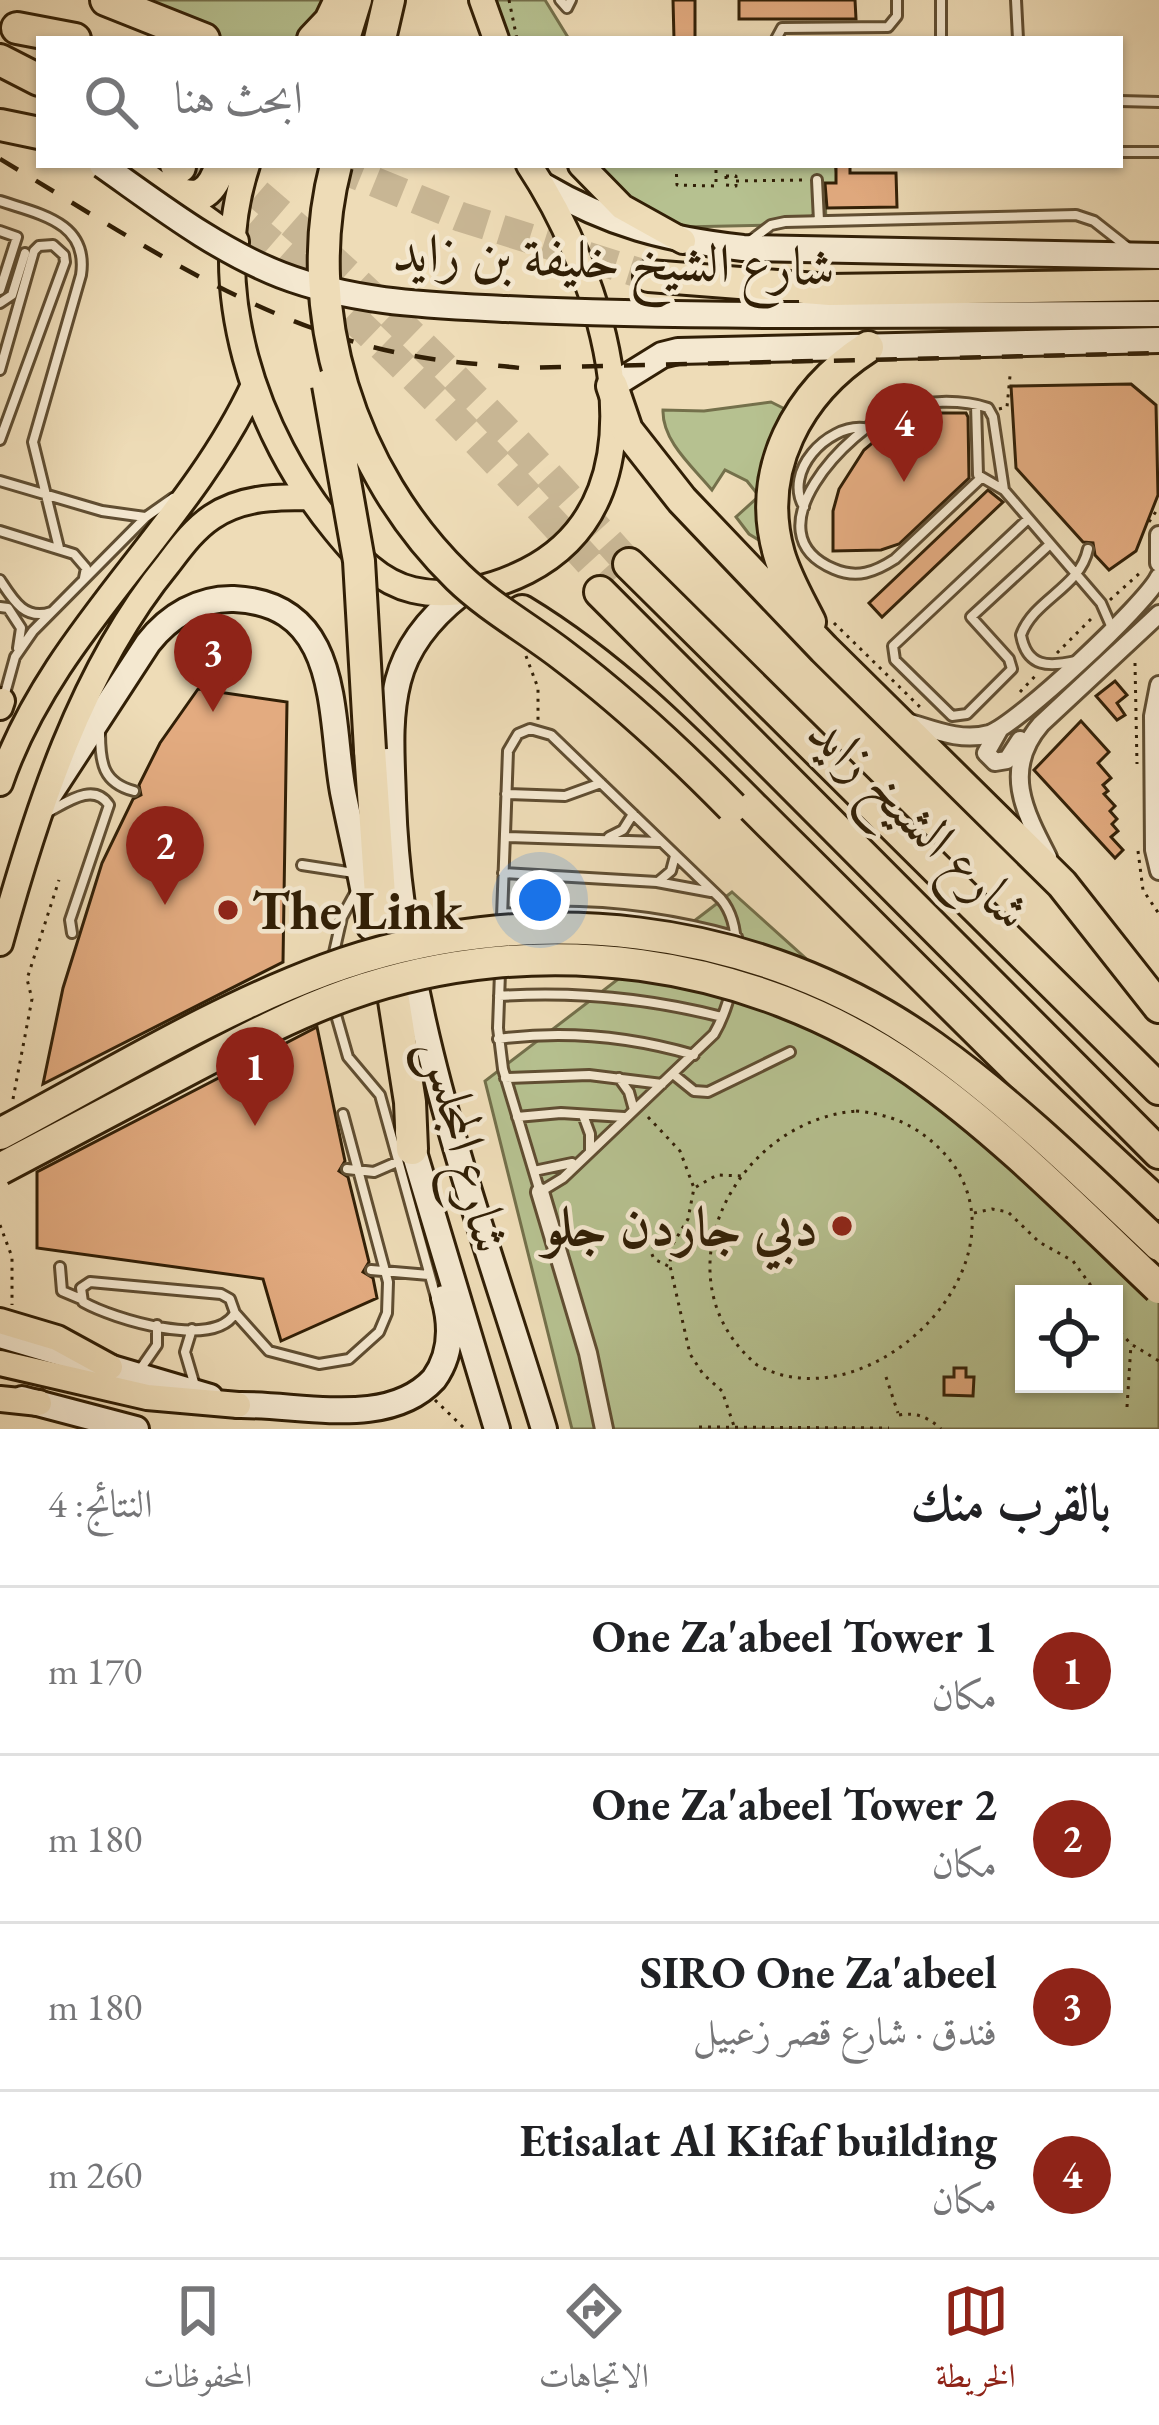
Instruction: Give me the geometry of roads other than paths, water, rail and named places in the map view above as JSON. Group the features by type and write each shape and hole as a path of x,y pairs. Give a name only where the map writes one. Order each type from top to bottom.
{"highway":[{"path":"316,36 340,0"},
{"path":"381,36 389,0"},
{"path":"118,4 199,36"},
{"path":"118,4 155,36"},
{"path":"19,29 58,36"},
{"path":"0,60 36,78"},
{"path":"0,77 36,95"},
{"path":"0,125 36,130"},
{"path":"168,172 189,198 212,188 220,168"},
{"path":"336,168 323,236 328,386 359,561 382,924 410,1102 404,1156"},
{"path":"168,172 233,242"},
{"path":"649,276 830,290 1159,285"},
{"path":"323,296 333,350 358,428 397,501 429,545 481,597 633,712 994,1074 1159,1232"},
{"path":"828,635 780,555 772,508 776,472 786,439 811,396 831,374 868,347"},
{"path":"612,386 628,430 662,478 828,635 896,719 1062,884 1159,1007"},
{"path":"613,580 1159,1153"},
{"name":"شارع الشيخ زايد","path":"613,580 1159,1089"},
{"name":"شارع الشيخ زايد","path":"613,580 1159,1132"},
{"path":"467,591 560,634 625,684 1159,1204"},
{"path":"0,1134 258,999 359,959 429,940 494,931 552,927 619,931 749,958 869,1007 962,1070 1159,1245"},
{"path":"0,1168 263,1030 352,993 476,964 552,959 632,963 767,996 887,1054 981,1125 1159,1288"}],"main road":[{"path":"348,36 359,0"},
{"path":"479,0 485,36"},
{"path":"479,0 495,36"},
{"path":"0,107 36,128"},
{"name":"شارع الشيخ خليفة بن زايد","path":"106,168 227,249 302,282 382,302 548,311 799,315 1159,314"},
{"path":"246,168 237,194 233,242 238,312 254,385 272,430 310,497 358,558 380,576 414,590 467,591 535,567 555,552 599,491 610,449 612,386 603,332 589,281 535,175"},
{"path":"584,168 622,207 683,241"},
{"name":"شارع الشيخ خليفة بن زايد","path":"535,175 614,223 683,241 743,248 1152,252"},
{"name":"شارع الشيخ خليفة بن زايد","path":"612,386 662,355 678,351 1155,344"},
{"path":"1,773 59,667 199,482 254,385"},
{"path":"160,535 194,531 237,504 310,497"},
{"path":"0,943 45,806 101,666 148,587 160,535"},
{"name":"شارع المجلس","path":"467,591 442,608 420,635 398,679 391,714 396,848 412,962 443,1102 544,1429"},
{"name":"شارع المجلس","path":"45,806 148,643 176,615 213,601 238,599 287,616 306,633 326,667 404,1156 497,1429"},
{"path":"0,1363 147,1397 282,1407 342,1418 402,1406 424,1390 442,1364 449,1323 404,1156"},
{"path":"1,1322 57,1338 110,1367 322,1429"},
{"path":"0,1397 136,1429"}],"street":[{"path":"1151,560 1153,531"},
{"path":"1159,577 1147,597 1000,730 986,754 994,762 1006,760 1023,736 1159,614"},
{"path":"1159,685 1153,716 1154,850 1159,871"},
{"path":"896,719 966,737 1000,730"},
{"path":"1041,724 1021,757 1019,791 1062,884"},
{"path":"540,1192 588,1353 604,1429"}],"lane":[{"path":"560,0 567,8 571,0"},
{"path":"778,36 782,28 815,34 888,27 897,16 897,0"},
{"path":"941,0 941,36"},
{"path":"1016,0 1018,36"},
{"path":"1123,101 1159,102"},
{"path":"1123,152 1159,152"},
{"path":"818,180 819,221"},
{"path":"0,201 67,227 82,255 81,274 34,434 34,458 58,548"},
{"path":"743,248 770,225 1076,215 1152,252"},
{"path":"0,231 17,237 0,290"},
{"path":"0,370 34,251 53,245 65,262 0,440"},
{"path":"0,303 12,295 26,253"},
{"path":"981,478 895,559 865,574 836,570 815,556 802,532 804,507 820,472 865,428 899,409 923,404 976,405 992,412 1004,490"},
{"path":"976,405 974,463 981,478 1004,490 1104,607 1112,629"},
{"path":"804,507 798,485 817,447 842,429 865,428"},
{"path":"0,481 112,513 160,535"},
{"path":"1028,519 892,646 895,660 952,716 967,714 1012,669 1009,659 971,617 1049,545"},
{"path":"0,531 58,548 82,561 86,568 83,580"},
{"path":"15,657 83,580 160,535"},
{"path":"1078,661 1046,665 1029,657 1021,635 1032,614 1075,575 1088,549"},
{"path":"0,580 27,612 43,615 57,608"},
{"path":"0,704 21,632 3,608"},
{"path":"100,721 105,775 134,791"},
{"path":"538,729 551,735 601,783 715,893 731,912 737,937 722,1017 714,1034 563,1178 540,1192 498,1039 509,745 524,730 538,729"},
{"path":"506,794 565,796 601,783"},
{"path":"45,806 92,794 103,796 109,806 70,920 72,933"},
{"path":"602,838 623,830 633,814"},
{"path":"505,837 662,842"},
{"path":"657,882 670,871 675,854"},
{"path":"302,865 362,878 336,936 333,1005 344,1048 380,1094 404,1156 440,1320 434,1361 412,1394 383,1413"},
{"path":"503,873 657,882 715,893"},
{"path":"502,914 621,913 737,937"},
{"path":"499,996 612,996 722,1017"},
{"path":"498,1039 597,1035 694,1055"},
{"path":"673,1074 694,1091 709,1092 790,1052"},
{"path":"506,1078 617,1077 662,1084"},
{"path":"617,1077 629,1092 630,1114"},
{"path":"582,1113 590,1150"},
{"path":"81,1298 81,1288 90,1282 221,1294 230,1299 235,1313 269,1351 319,1364 358,1354 384,1322 389,1293 352,1171 344,1114"},
{"path":"517,1117 630,1114"},
{"path":"352,1171 374,1172 404,1156"},
{"path":"534,1171 579,1160"},
{"path":"60,1267 62,1291 111,1316 216,1330 235,1313"},
{"path":"371,1270 429,1275"},
{"path":"136,1375 158,1346 157,1325"},
{"path":"192,1329 184,1352 197,1393"}],"tunnel":[{"path":"181,168 295,264 403,366 609,584"},
{"path":"227,168 331,258 434,357 629,564"},
{"path":"340,168 461,217 649,276"}],"railway":[{"path":"0,159 150,250 254,304 363,344 420,357 520,368 1159,353"}],"place":[{"name":"Etisalat Al Kifaf building","path":"904,482"},
{"name":"SIRO One Za'abeel","path":"213,712"},
{"name":"One Za'abeel Tower 2","path":"165,905"},
{"name":"The Link","path":"228,910"},
{"name":"One Za'abeel Tower 1","path":"255,1126"},
{"name":"دبي جاردن جلو","path":"842,1226"}]}
